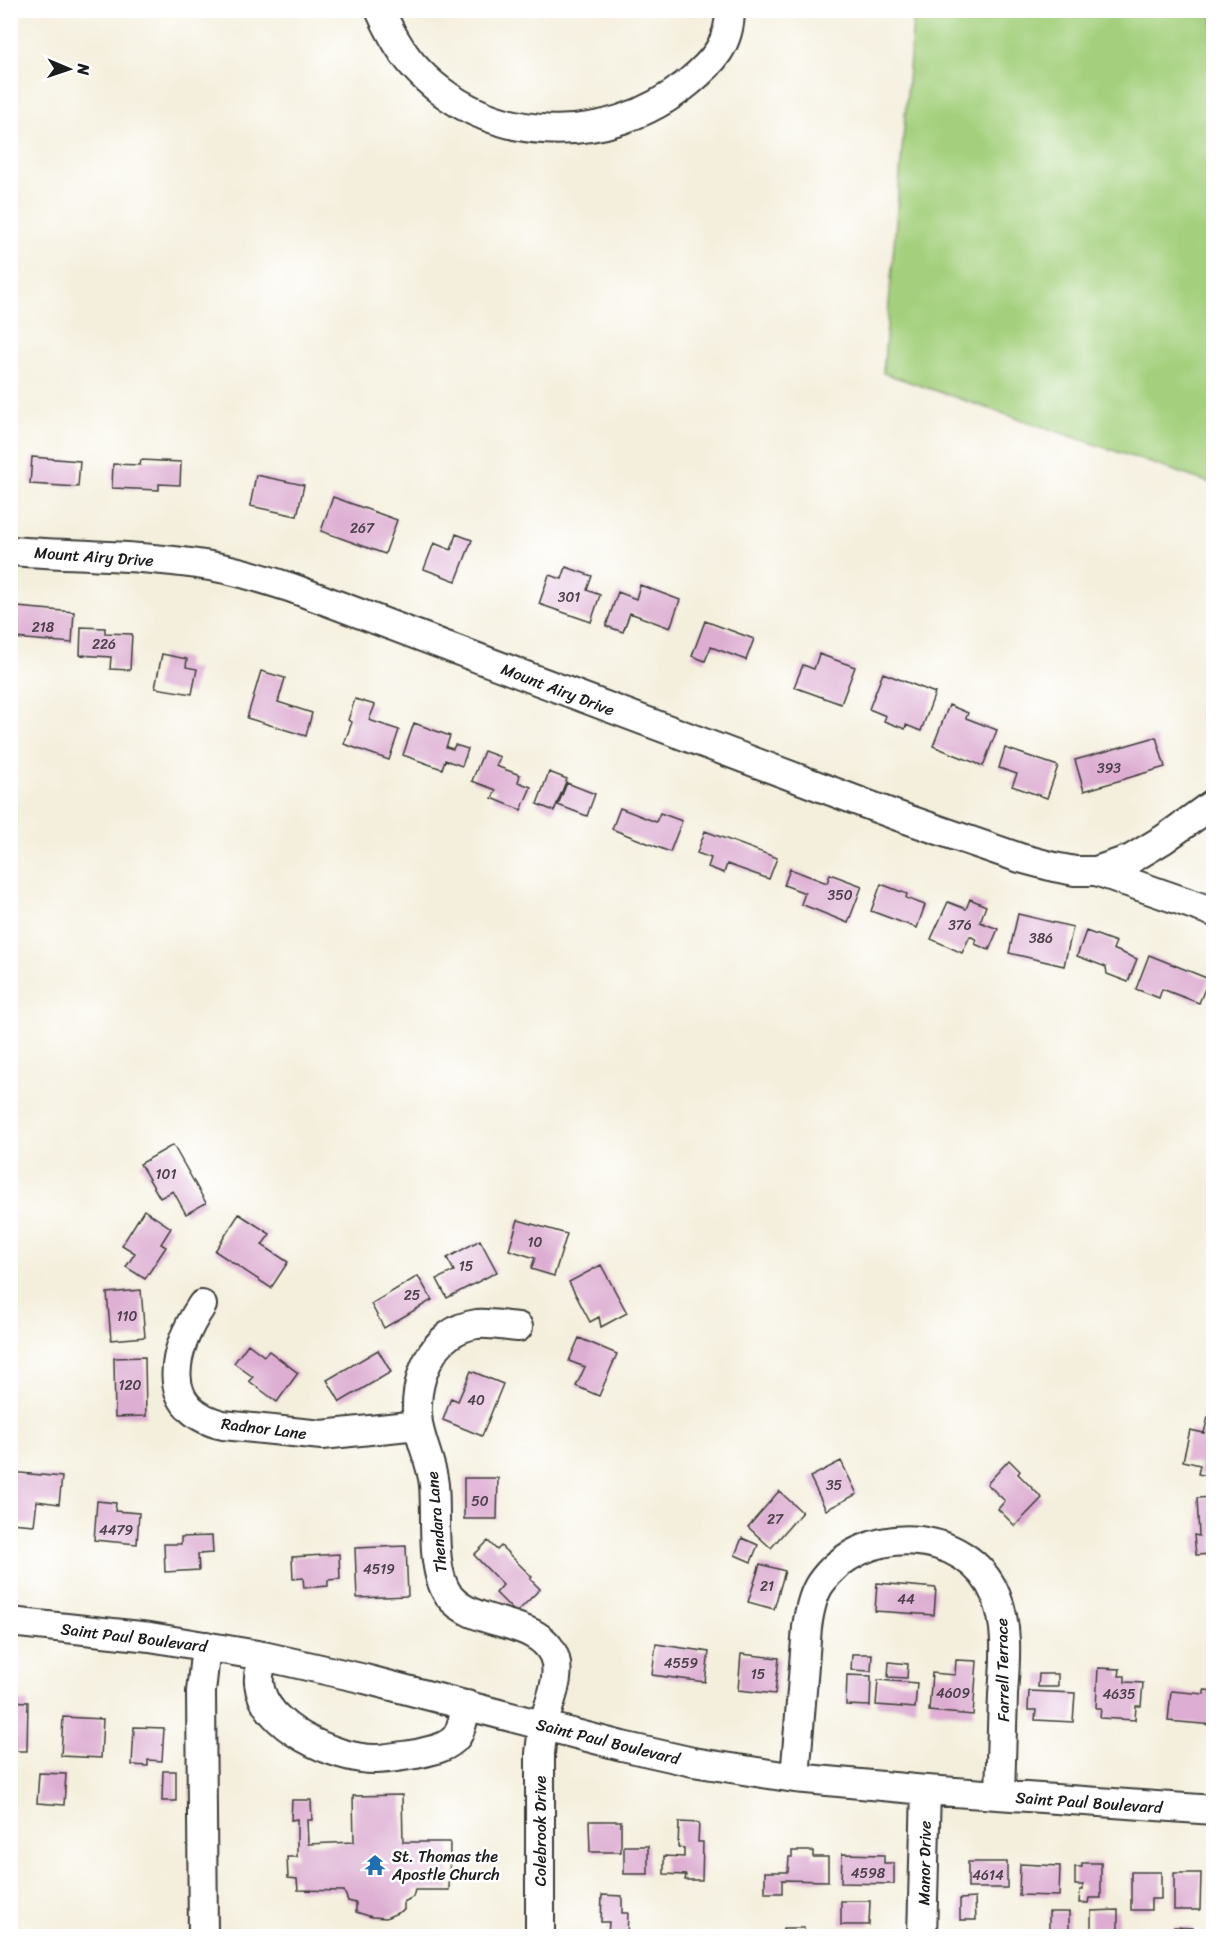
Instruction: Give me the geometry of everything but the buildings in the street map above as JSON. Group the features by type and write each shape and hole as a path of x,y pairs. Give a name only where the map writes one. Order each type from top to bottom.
{"street":[{"path":"380,10 391,34 413,64 435,86 460,104 485,117 514,126 544,129 598,127 627,118 679,90 700,73 725,42 730,23 730,10"},
{"name":"Mount Airy Drive","path":"10,551 178,562 226,569 260,578 292,588 895,816 1020,858 1054,867 1075,871 1096,871 1131,859 1164,839 1214,803"},
{"name":"Mount Airy Drive","path":"1096,871 1214,912"},
{"name":"Radnor Lane","path":"202,1305 182,1340 176,1371 182,1396 189,1408 199,1416 223,1425 321,1435 418,1425"},
{"name":"Thendara Lane","path":"518,1327 477,1324 462,1328 448,1336 436,1347 427,1362 420,1378 416,1401 418,1425 431,1465 434,1483 438,1567 442,1584 458,1606 475,1615 536,1636 554,1655 555,1685 544,1725"},
{"name":"Farrell Terrace","path":"795,1778 807,1627 818,1586 836,1566 861,1549 896,1540 916,1540 951,1550 977,1568 989,1581 1003,1615 1005,1660 1000,1795"},
{"name":"Saint Paul Boulevard","path":"10,1622 120,1633 263,1656 365,1678 622,1746 693,1761 795,1778 926,1790 1214,1810"},
{"path":"203,1936 201,1692 207,1646"},
{"path":"263,1656 259,1686 266,1704 289,1729 315,1745 344,1755 373,1759 420,1753 445,1746 458,1735 467,1705"},
{"name":"Colebrook Drive","path":"540,1936 540,1754 544,1725"},
{"name":"Manor Drive","path":"922,1936 926,1790"}],"green space":[{"path":"914,11 1213,11 1213,484 883,373"}],"place":[{"name":"St. Thomas the Apostle Church","path":"375,1865"}]}
